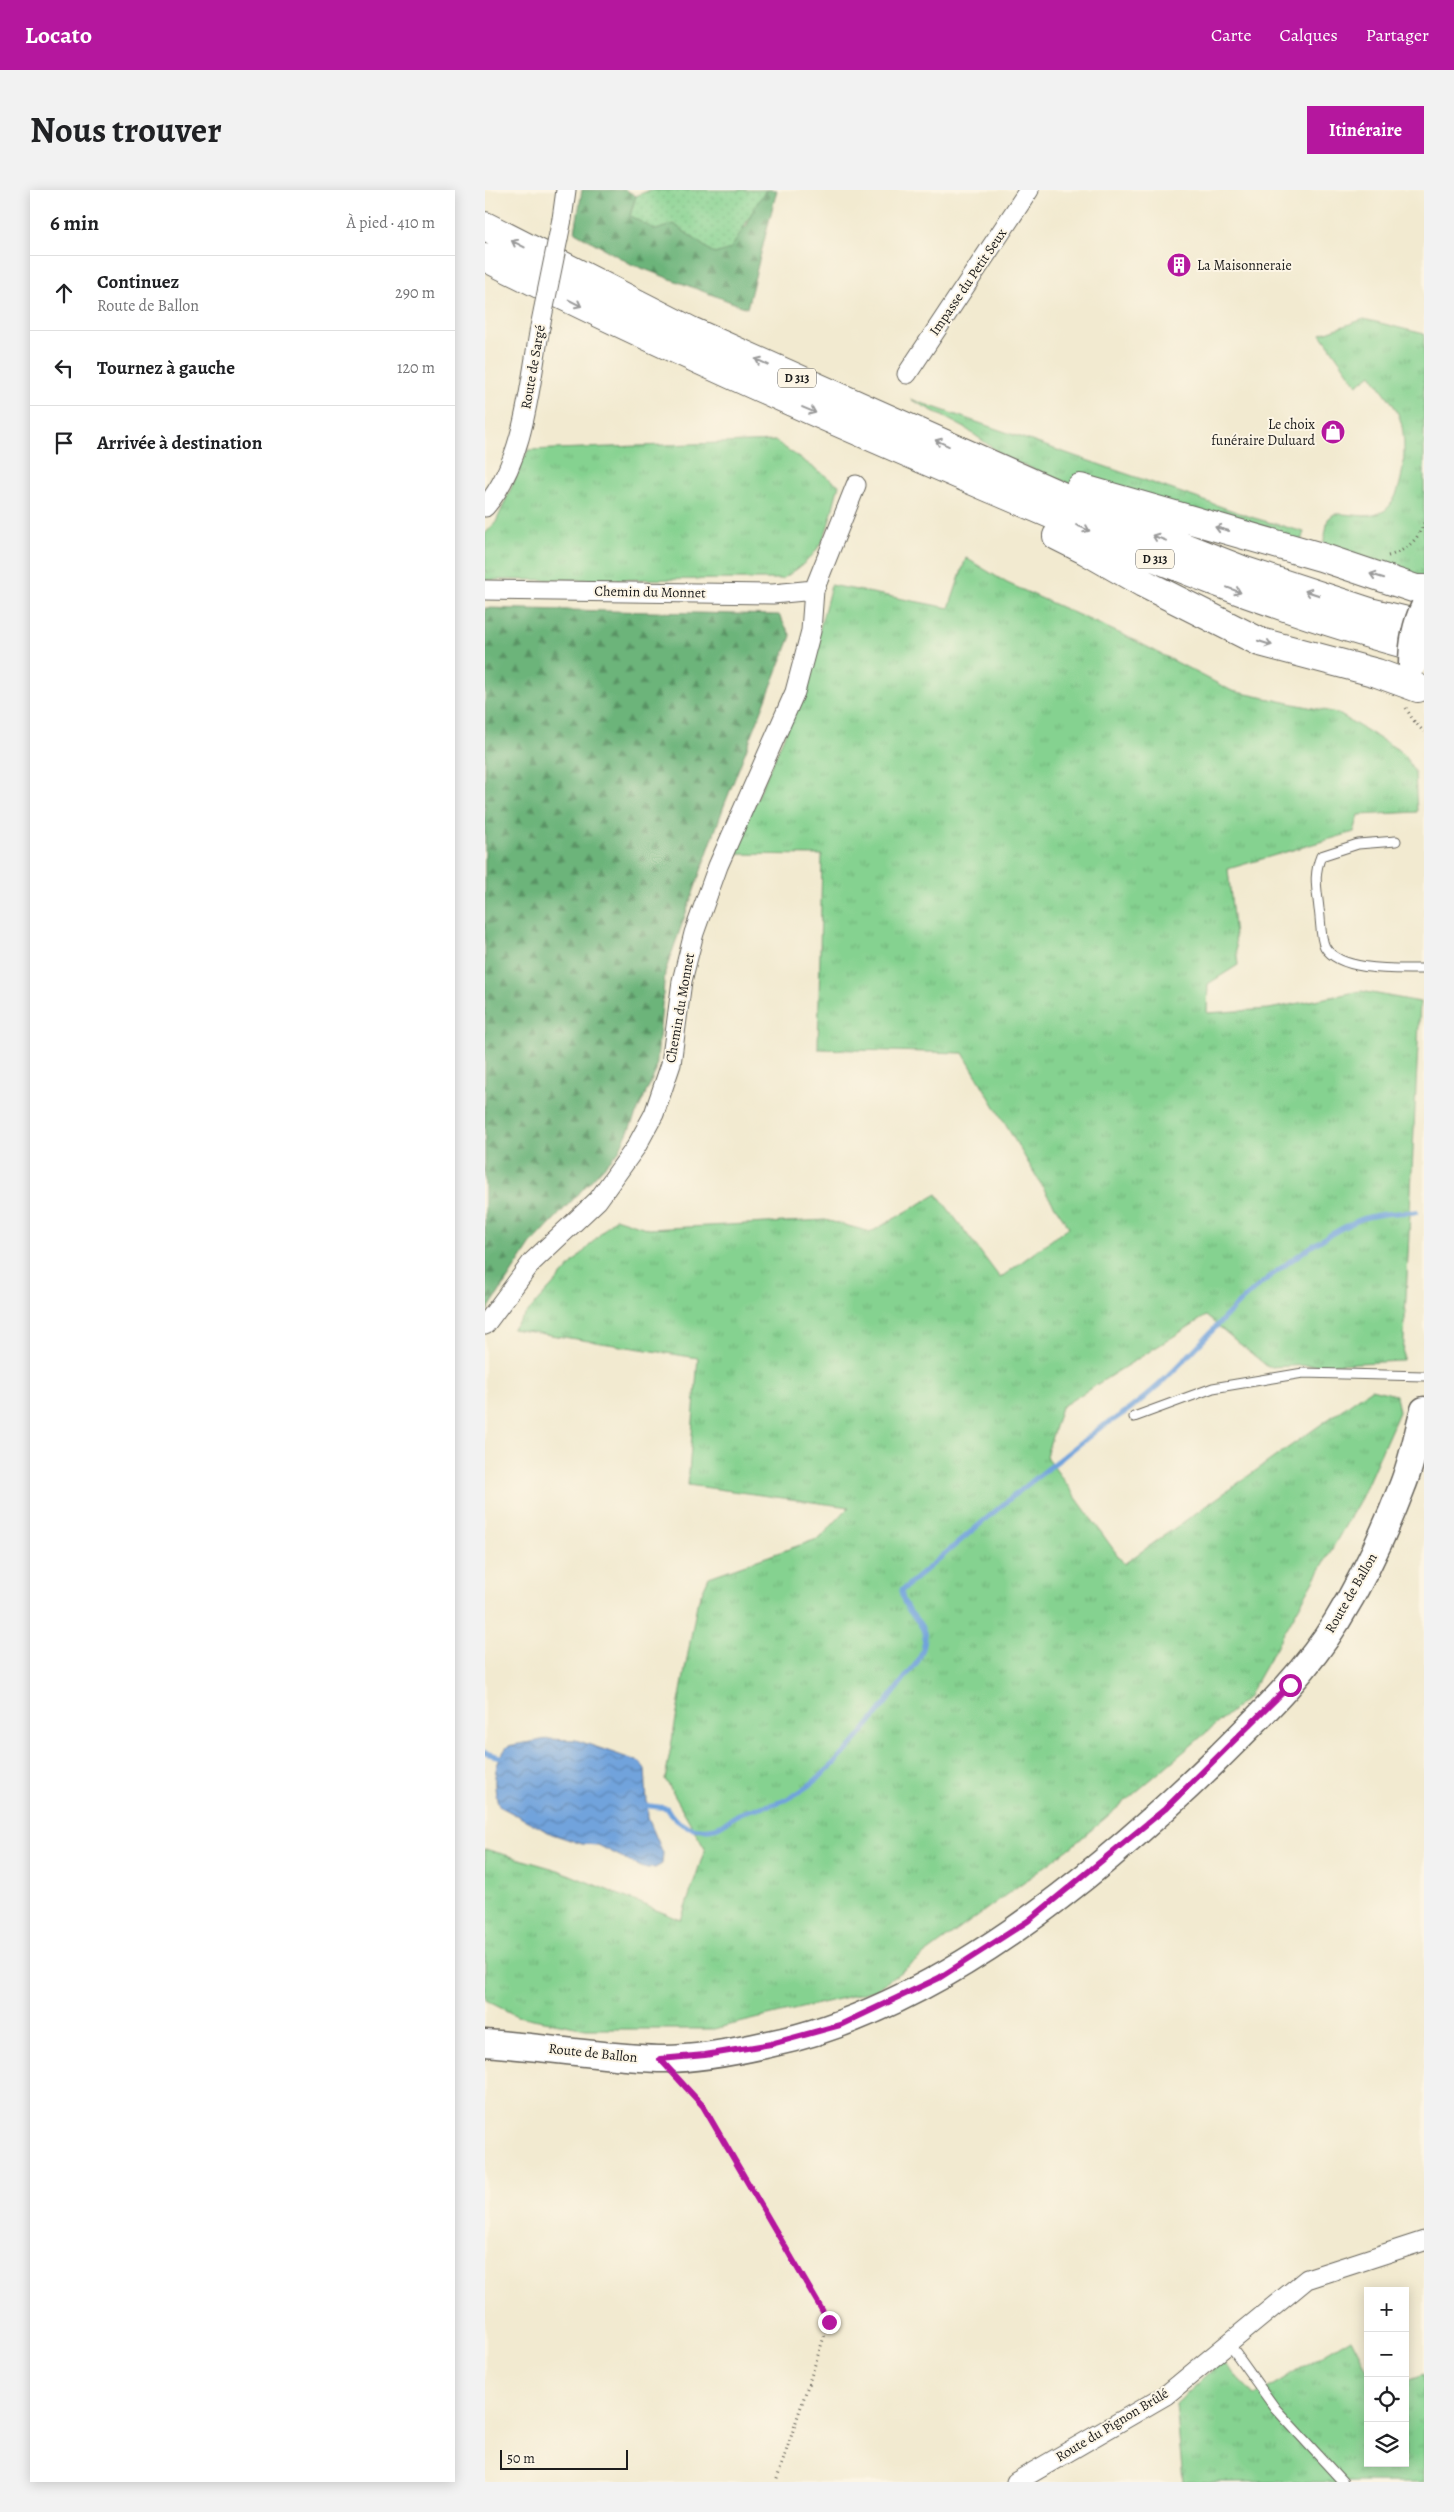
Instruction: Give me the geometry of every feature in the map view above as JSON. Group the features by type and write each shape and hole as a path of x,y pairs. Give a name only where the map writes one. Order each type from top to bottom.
{"highway":[{"name":"D 313","path":"485,226 691,331 1120,522 1245,571 1370,612 1424,625"},
{"name":"D 313","path":"485,257 624,327 926,461 1159,561 1245,594 1369,635 1419,675"},
{"path":"986,463 1008,459 1093,493 1305,552 1424,589"},
{"path":"926,461 936,480 1085,550 1143,583 1260,642 1377,673 1419,675"}],"main road":[{"path":"1419,675 1413,638 1417,622 1424,607"},
{"name":"Route de Ballon","path":"485,2042 660,2059 705,2055 771,2044 840,2025 939,1978 1028,1921 1165,1809 1290,1685 1335,1624 1375,1553 1403,1484 1424,1410"}],"street":[{"name":"Route de Sargé","path":"485,507 491,500 517,450 566,190"},
{"name":"Impasse du Petit Seux","path":"907,374 1029,190"},
{"name":"Chemin du Monnet","path":"485,1326 531,1262 598,1200 636,1147 654,1114 671,1064 682,981 694,933 718,866 795,692 811,631 814,590 856,485"},
{"name":"Chemin du Monnet","path":"485,590 773,594 814,590"},
{"name":"Route du Pignon Brûlé","path":"1016,2482 1166,2395 1307,2280 1424,2241"}],"lane":[{"path":"1396,842 1357,844 1321,856 1315,871 1324,946 1334,957 1347,963 1367,967 1424,969"},
{"path":"1134,1417 1213,1388 1303,1373 1424,1376"},
{"path":"1229,2344 1275,2408 1343,2482"}],"path":[{"path":"660,2059 703,2106 829,2322 776,2482"}],"green space":[{"path":"582,190 626,190 636,196 630,215 674,224 715,254 747,225 754,206 766,190 777,190 747,308 631,264 575,232"},
{"path":"650,190 766,190 730,249 715,254 674,224 656,230 630,216 636,196"},
{"path":"1364,319 1424,334 1424,589 1321,557 1328,519 1334,514 1363,516 1380,513 1395,498 1402,471 1404,442 1400,419 1395,407 1371,374 1357,385 1321,334"},
{"path":"910,399 1254,518 1304,532 1298,550 1093,493 1008,459 965,428"},
{"path":"775,441 839,485 827,529 817,550 797,569 782,579 485,580 485,534 496,522 528,450"},
{"path":"966,558 1007,583 1130,638 1232,691 1337,713 1397,749 1406,757 1415,773 1417,812 1359,815 1354,832 1228,869 1238,965 1208,984 1207,1013 1269,1009 1361,991 1420,1002 1403,1361 1268,1367 1206,1316 1061,1407 1046,1456 1124,1564 1371,1389 1396,1395 1399,1412 1361,1498 1247,1698 1070,1848 876,1990 714,2029 586,2029 517,2016 485,2000 485,1849 558,1870 681,1920 705,1849 665,1779 697,1604 709,1577 820,1538 849,1507 688,1485 698,1358 512,1329 615,1218 649,1229 825,1220 871,1232 937,1194 1000,1278 1069,1227 1048,1196 963,1053 818,1049 822,855 733,854 804,690 831,585 949,608"},
{"path":"485,608 779,615 791,636 724,806 665,972 656,1071 619,1151 530,1245 485,1314"},
{"path":"1351,2338 1364,2363 1364,2467 1409,2467 1409,2380 1424,2374 1424,2482 1183,2482 1176,2404 1222,2361 1255,2396"}],"water":[{"path":"547,1739 576,1740 640,1762 645,1769 648,1818 663,1853 662,1864 655,1868 643,1868 598,1845 582,1844 552,1834 499,1806 495,1790 495,1774 499,1760 508,1746"}],"waterway":[{"path":"642,1805 667,1808 675,1819 681,1823 693,1828 708,1829 718,1827 738,1814 785,1800 805,1788 823,1774 858,1738 918,1661 924,1648 925,1637 919,1623 904,1602 901,1591 1012,1497 1101,1427 1120,1416 1154,1389 1186,1359 1231,1311 1290,1261 1324,1238 1364,1218 1393,1213 1416,1212"},
{"path":"485,1753 504,1758"}],"place":[{"name":"La Maisonneraie","path":"1179,265"},
{"name":"Le choix funéraire Duluard","path":"1333,432"}],"route":[{"path":"829,2322 703,2106 660,2059 705,2055 771,2044 840,2025 939,1978 1028,1921 1165,1809 1290,1685"}]}
